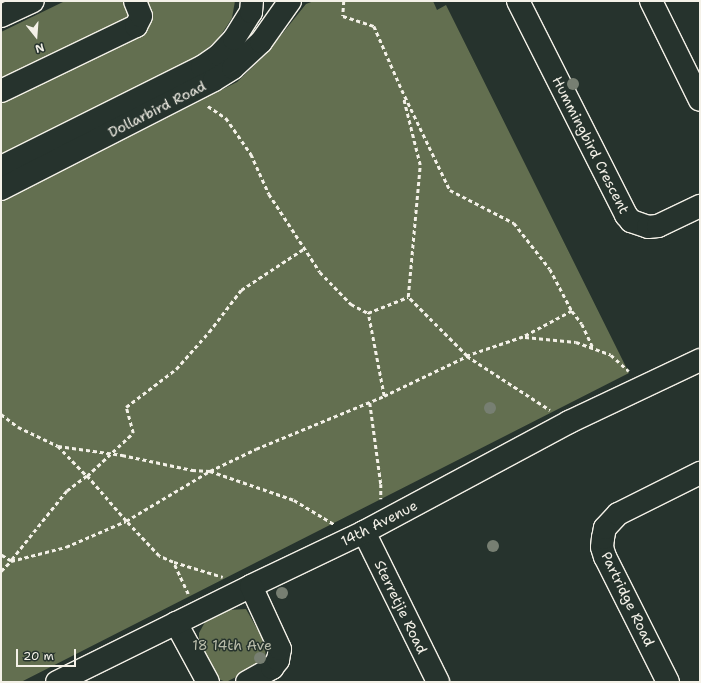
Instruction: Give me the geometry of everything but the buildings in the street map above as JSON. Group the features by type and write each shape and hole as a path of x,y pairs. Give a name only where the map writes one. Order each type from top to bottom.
{"street":[{"path":"1,91 136,26 141,16 135,1"},
{"name":"Dollarbird Road","path":"1,167 202,67 218,55 234,39 251,12 252,1"},
{"name":"Dollarbird Road","path":"1,188 48,166 214,80 249,55 261,42 290,1"},
{"name":"Hummingbird Crescent","path":"518,1 626,215 631,221 648,227 658,226 700,206"},
{"path":"651,1 700,100"},
{"path":"1,16 27,2"},
{"name":"14th Avenue","path":"57,682 197,612 366,531 569,422 700,360"},
{"name":"Partridge Road","path":"668,682 605,557 602,547 602,538 605,528 618,514 700,473"},
{"name":"Sterretjie Road","path":"366,531 438,682"},
{"path":"247,682 272,668 278,660 280,649 251,586"},
{"path":"176,623 208,682"}],"path":[{"path":"344,1 343,16 374,26 402,90 450,190 514,223 550,269 572,311 582,324 593,348"},
{"path":"402,90 420,165 408,297"},
{"path":"188,93 226,118 251,154 269,194 320,272 351,304 368,313 408,297"},
{"path":"1,571 11,561 67,491 87,476 133,433 126,407 176,369 209,332 242,290 305,248"},
{"path":"408,297 467,356 569,422"},
{"path":"1,555 11,561 66,547 126,521 210,471 256,449 370,403 467,356 523,337 572,311"},
{"path":"368,313 384,396"},
{"path":"523,337 576,342 611,355 646,386"},
{"path":"1,414 18,427 58,446 111,453 192,470 210,471 294,500 366,531 381,484 370,403"},
{"path":"58,446 87,476 158,556 251,586"},
{"path":"173,562 197,612"}],"green space":[{"path":"65,1 235,1 232,18 219,38 194,60 1,154 1,32"},
{"path":"314,1 433,1 437,10 446,5 629,373 21,682 1,682 1,202 237,82 266,54 306,4"},
{"name":"18 14th Ave","path":"246,609 264,641 266,658 260,665 226,682 216,678 199,646 199,633 205,622 228,610"}]}
